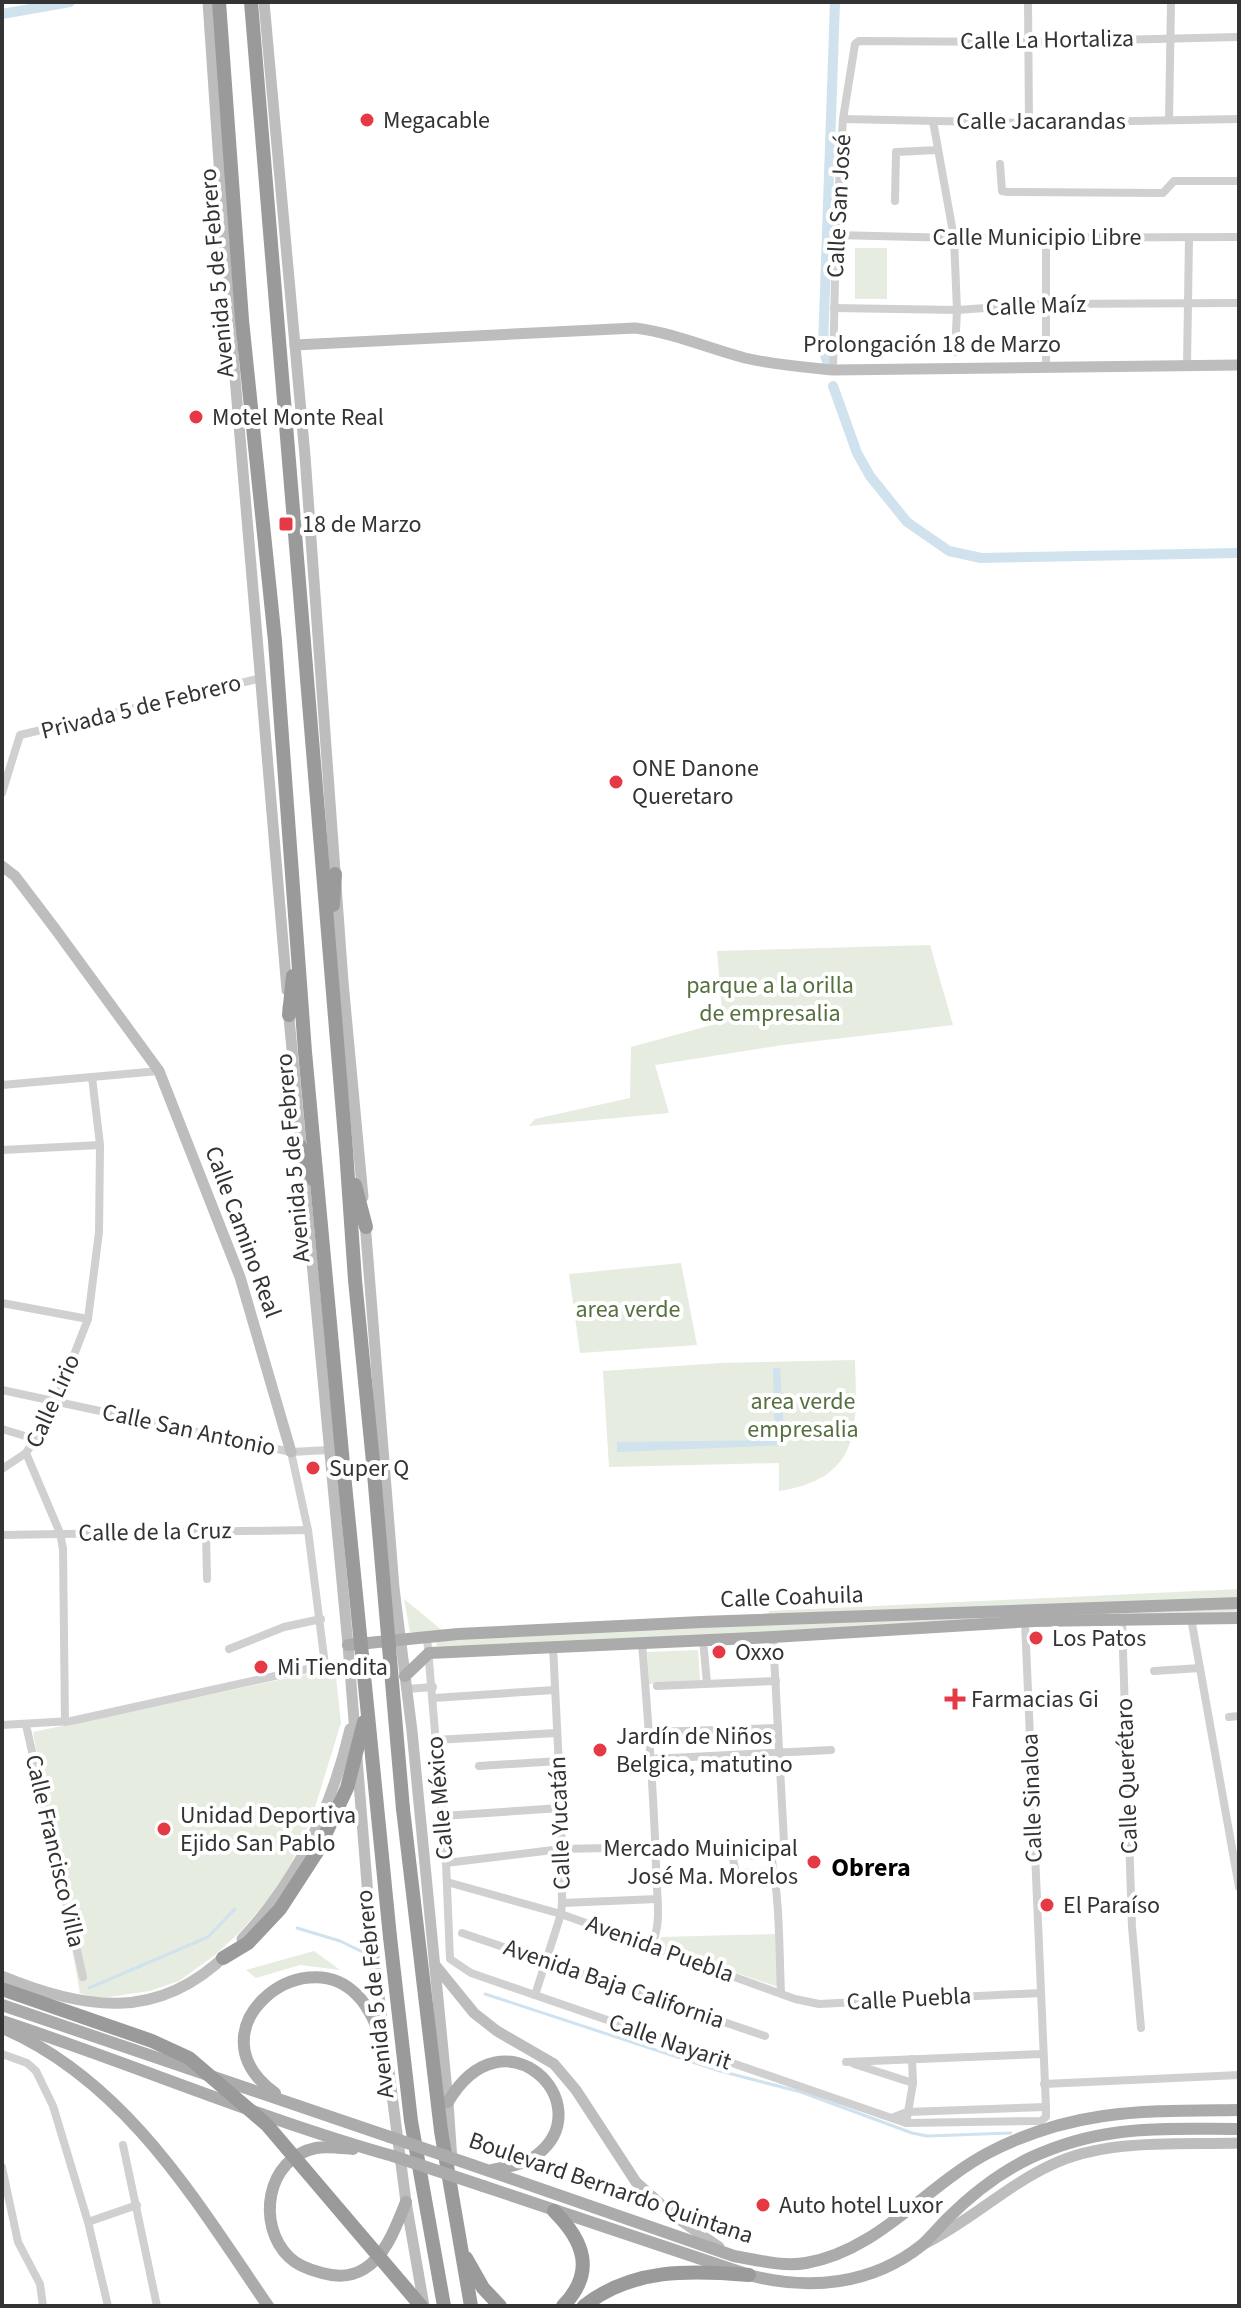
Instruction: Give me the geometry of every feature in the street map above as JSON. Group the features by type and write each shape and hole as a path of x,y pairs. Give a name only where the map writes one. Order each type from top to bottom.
{"highway":[{"name":"Avenida 5 de Febrero","path":"219,2 242,320 275,641 343,1464 359,1716 390,1937 411,2121 444,2306"},
{"name":"Avenida 5 de Febrero","path":"251,2 360,1340 403,1809 455,2221 471,2306"},
{"path":"330,953 335,874"},
{"path":"289,1015 297,935"},
{"path":"300,1146 319,1193"},
{"path":"346,1150 366,1227"},
{"path":"223,1958 248,1943 280,1909 317,1852 347,1788 359,1716"},
{"path":"2,1989 152,2041 189,2058 267,2125 422,2306"},
{"path":"554,2211 572,2229 583,2266 581,2281 574,2295 563,2306"},
{"path":"460,2250 483,2288 500,2306"},
{"path":"584,2306 610,2288 635,2278 688,2272 749,2275"}],"main road":[{"name":"Avenida 5 de Febrero","path":"208,2 228,295 300,1146 318,1306 348,1645 359,1716 371,1934 422,2306"},
{"name":"Avenida 5 de Febrero","path":"264,2 295,345 394,1588 448,2102 455,2221"},
{"name":"Prolongación 18 de Marzo","path":"295,345 635,328 680,336 745,358 833,370 1239,365"},
{"name":"Calle Camino Real","path":"2,866 15,876 159,1071 240,1277 291,1452"},
{"name":"Calle Coahuila","path":"348,1645 427,1637 1034,1608 1237,1603"},
{"name":"Calle Coahuila","path":"429,1653 1025,1622 1191,1618 1238,1621"},
{"path":"406,1682 429,1653"},
{"path":"2,1976 69,1999 125,2005 152,2001 179,1988 223,1958"},
{"path":"434,1963 474,2013 497,2031 554,2064 576,2090 636,2182 697,2234 734,2256"},
{"path":"306,2108 268,2089 256,2077 244,2054 244,2030 252,2011 273,1991 295,1980 319,1977 339,1982 357,1995 373,2018 385,2050"},
{"name":"Boulevard Bernardo Quintana","path":"2,2005 734,2256 773,2263 804,2264 838,2254 865,2239 988,2153 1065,2122 1109,2113 1239,2110"},
{"path":"2,2024 78,2070 139,2129 197,2203 268,2306"},
{"name":"Boulevard Bernardo Quintana","path":"2,2024 554,2211 779,2283 837,2282 883,2268 947,2232 1000,2194 1053,2164 1087,2153 1135,2146 1239,2143"},
{"path":"448,2102 469,2076 483,2066 502,2061 526,2065 547,2080 557,2099 557,2122 551,2140 537,2155 491,2171"},
{"path":"922,2245 979,2190 1030,2158 1099,2134 1162,2129 1239,2129"},
{"path":"390,2156 357,2149 315,2148 302,2153 285,2166 269,2200 270,2220 277,2241 289,2258 306,2269 346,2276 363,2270 372,2262 392,2235 406,2202"}],"street":[{"path":"1028,2 1029,123"},
{"path":"1169,120 1171,2"},
{"name":"Calle La Hortaliza","path":"855,44 859,41 1030,42 1239,37"},
{"name":"Calle San José","path":"833,370 843,119 855,44"},
{"name":"Calle Jacarandas","path":"843,119 1029,123 1239,119"},
{"path":"933,121 954,238 955,352"},
{"path":"895,201 896,152 938,150"},
{"path":"1000,164 1000,187 1008,192 1163,193 1174,181 1239,181"},
{"name":"Calle Municipio Libre","path":"836,235 954,238 1239,237"},
{"path":"1046,237 1046,366"},
{"path":"1187,366 1189,238"},
{"name":"Calle Maíz","path":"834,308 957,310 1045,304 1239,303"},
{"name":"Privada 5 de Febrero","path":"2,793 20,735 262,678"},
{"path":"2,1085 159,1071"},
{"name":"Calle Lirio","path":"65,1722 63,1549 60,1533 26,1453 56,1401 88,1319 99,1232 100,1145 92,1077"},
{"path":"2,1150 100,1145"},
{"path":"2,1303 88,1319"},
{"name":"Calle San Antonio","path":"2,1390 291,1452 329,1450"},
{"path":"2,1429 35,1439"},
{"name":"Calle Camino Real","path":"65,1722 325,1665 308,1530 291,1452"},
{"path":"2,1469 26,1453"},
{"name":"Calle de la Cruz","path":"2,1535 308,1530"},
{"path":"206,1532 207,1579"},
{"path":"1237,1603 1238,1621"},
{"path":"1191,1618 1239,1887"},
{"path":"229,1649 284,1627 321,1619"},
{"name":"Calle Querétaro","path":"1122,1620 1132,1927 1141,2028"},
{"name":"Calle Sinaloa","path":"1025,1622 1045,2118"},
{"name":"Calle México","path":"427,1637 446,1863 450,1959"},
{"path":"773,1637 784,1842"},
{"path":"703,1640 707,1683"},
{"path":"642,1643 651,1732 657,1899 657,1935 651,1946"},
{"name":"Calle Yucatán","path":"535,1995 562,1903 553,1646"},
{"path":"1154,1671 1200,1668"},
{"path":"657,1686 776,1681"},
{"path":"406,1682 433,1687"},
{"path":"434,1698 554,1690"},
{"path":"1229,1717 1239,1716"},
{"path":"2,1725 65,1722"},
{"name":"Calle Francisco Villa","path":"26,1725 83,1977"},
{"path":"651,1732 778,1728"},
{"path":"435,1740 556,1733"},
{"path":"651,1759 831,1750"},
{"path":"479,1766 559,1761"},
{"path":"442,1816 561,1808"},
{"path":"446,1863 561,1849 655,1847"},
{"path":"774,1872 734,1871 735,1856 770,1855 774,1872 781,1993"},
{"name":"Avenida Puebla","path":"447,1882 561,1914 781,1993"},
{"path":"562,1903 657,1899"},
{"name":"Avenida Baja California","path":"462,1933 765,2036"},
{"name":"Calle Nayarit","path":"450,1959 471,1973 906,2123 1041,2121 1045,2118"},
{"name":"Calle Puebla","path":"781,1993 819,2004 1040,1993"},
{"path":"2,2054 27,2063 41,2079 53,2106 88,2222 108,2306"},
{"path":"913,2083 846,2062 1043,2054"},
{"path":"906,2123 913,2083 912,2059"},
{"path":"1044,2084 1239,2075"},
{"path":"893,2118 907,2112 1046,2107"},
{"path":"123,2145 157,2306"},
{"path":"2,2167 18,2242 40,2284 43,2306"},
{"path":"88,2222 137,2205"}],"green space":[{"path":"855,248 887,248 887,299 855,299"},
{"name":"parque a la orilla de empresalia","path":"930,945 953,1025 783,1045 655,1065 669,1113 529,1126 535,1119 630,1098 631,1047 723,1022 717,951"},
{"name":"area verde","path":"681,1263 697,1345 580,1353 569,1274"},
{"name":"area verde empresalia","path":"855,1360 856,1407 849,1446 840,1462 826,1475 806,1484 779,1491 779,1463 609,1467 603,1371 721,1363"},
{"path":"1239,1589 1239,1612 1121,1615 653,1643 437,1646 434,1634 410,1632 404,1599 443,1631 767,1621 769,1611"},
{"path":"698,1650 700,1682 649,1684 647,1652"},
{"path":"335,1668 341,1723 312,1817 288,1871 271,1896 240,1932 179,1981 150,1991 95,1999 80,1993 33,1732"},
{"path":"778,1934 781,1988 660,1947 661,1937"},
{"path":"314,1951 340,1970 300,1965 256,1978 246,1970"}],"water":[{"path":"773,1368 780,1368 785,1445 617,1452 617,1442 775,1440"}],"waterway":[{"path":"2,14 70,2"},
{"path":"828,365 823,348 835,2"},
{"path":"833,386 857,453 870,476 907,522 949,551 981,558 1239,553"},
{"path":"89,1988 208,1937 235,1909"},
{"path":"297,1928 340,1941 371,1956"},
{"path":"485,1994 720,2071 801,2092 912,2133 927,2136 1011,2133"}],"place":[{"name":"Megacable","path":"367,120"},
{"name":"Motel Monte Real","path":"196,417"},
{"name":"18 de Marzo","path":"286,524"},
{"name":"ONE Danone Queretaro","path":"616,782"},
{"name":"Super Q","path":"313,1468"},
{"name":"Los Patos","path":"1036,1638"},
{"name":"Oxxo","path":"719,1652"},
{"name":"Mi Tiendita","path":"261,1667"},
{"name":"Farmacias Gi","path":"955,1699"},
{"name":"Jardín de Niños Belgica, matutino","path":"600,1750"},
{"name":"Unidad Deportiva Ejido San Pablo","path":"164,1829"},
{"name":"Mercado Muinicipal José Ma. Morelos","path":"814,1862"},
{"name":"El Paraíso","path":"1047,1905"},
{"name":"Auto hotel Luxor","path":"763,2205"}],"district":[{"name":"Obrera","path":"871,1867"}]}
